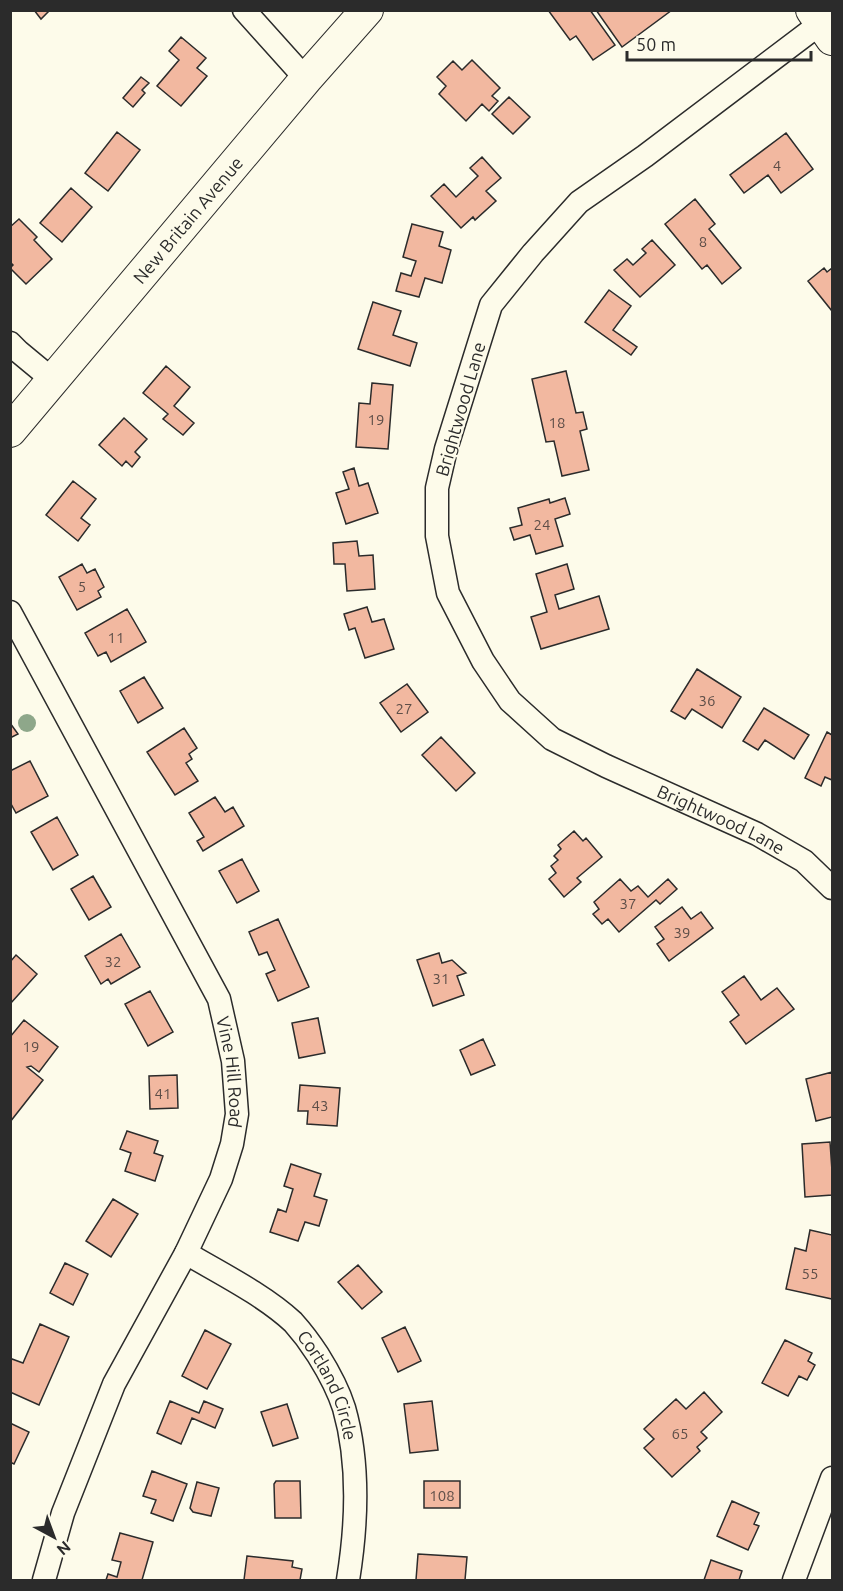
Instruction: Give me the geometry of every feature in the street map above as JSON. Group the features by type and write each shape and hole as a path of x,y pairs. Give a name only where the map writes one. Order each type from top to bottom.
{"main road":[{"name":"New Britain Avenue","path":"10,431 306,79 367,10"}],"street":[{"path":"244,10 306,79"},
{"name":"Brightwood Lane","path":"822,24 579,202 533,253 491,305 446,449 437,488 437,536 448,592 483,661 510,701 552,740 757,834 804,861 832,888"},
{"path":"10,343 54,381"},
{"name":"Vine Hill Road","path":"10,612 219,999 233,1061 237,1114 232,1144 221,1179 186,1252 114,1384 63,1513 44,1581"},
{"name":"Cortland Circle","path":"186,1252 275,1307 288,1318 311,1345 330,1374 344,1407 352,1446 356,1484 348,1581"},
{"path":"795,1581 832,1478"}],"building":[{"path":"34,10 50,10 41,19"},
{"path":"548,10 590,10 615,45 593,60 576,36 570,40"},
{"path":"596,10 672,10 622,47"},
{"path":"181,37 206,58 197,68 207,76 181,106 157,86 179,60 169,51"},
{"path":"472,60 500,88 492,96 498,101 489,111 482,104 466,121 439,94 446,86 437,77 453,61 462,70"},
{"path":"141,77 149,83 142,90 145,93 133,107 123,98"},
{"path":"509,97 530,117 513,134 492,114"},
{"path":"117,132 140,150 108,191 85,173"},
{"path":"786,133 813,169 781,193 768,175 744,193 730,175"},
{"path":"482,157 501,178 486,191 496,201 475,220 473,217 461,228 431,196 444,184 456,197 478,176 470,168"},
{"path":"71,188 92,207 62,242 40,223"},
{"path":"695,199 715,224 709,229 741,268 722,284 707,265 702,269 665,224"},
{"path":"19,219 37,237 34,240 52,259 26,284 10,268 13,265 10,262 10,227"},
{"path":"412,224 443,232 439,246 451,250 442,283 425,278 419,297 396,291 401,273 411,276 416,261 403,257"},
{"path":"652,240 675,265 640,297 614,270 627,259 633,265 646,253 642,249"},
{"path":"824,268 827,272 832,268 832,311 808,281"},
{"path":"609,290 631,306 613,330 637,347 631,355 585,322"},
{"path":"373,302 401,311 393,335 417,343 410,366 358,349"},
{"path":"166,366 190,387 174,406 194,423 183,435 163,419 168,414 143,393"},
{"path":"566,371 576,413 583,412 587,429 580,431 589,470 562,476 554,441 546,442 532,379"},
{"path":"372,383 393,385 388,449 356,447 359,403 370,404"},
{"path":"124,418 147,439 135,452 140,457 132,467 126,461 122,466 99,445"},
{"path":"354,468 359,486 368,483 378,513 346,524 336,493 349,489 343,472"},
{"path":"73,481 96,499 81,518 90,525 78,541 46,515"},
{"path":"565,498 570,514 555,519 563,546 536,554 530,535 514,540 510,528 522,525 518,508 549,499 550,503"},
{"path":"357,541 359,556 373,555 375,589 347,591 345,564 334,564 333,543"},
{"path":"82,564 87,573 95,569 104,587 98,591 101,597 77,610 59,577"},
{"path":"567,564 574,589 555,595 559,609 599,596 609,629 541,649 531,617 547,612 536,574"},
{"path":"367,607 372,622 384,619 394,649 365,658 355,628 349,630 344,614"},
{"path":"127,609 146,642 111,662 106,652 98,656 85,633"},
{"path":"697,669 741,697 722,728 692,709 685,719 671,711"},
{"path":"144,677 163,708 138,723 120,691"},
{"path":"407,684 428,712 401,732 380,703"},
{"path":"764,708 809,735 794,759 765,740 758,750 743,741"},
{"path":"10,723 18,734 10,738"},
{"path":"184,728 197,748 189,754 192,759 186,763 198,781 175,795 147,752"},
{"path":"827,732 832,735 832,780 825,777 821,786 805,778"},
{"path":"441,737 475,773 456,791 422,755"},
{"path":"30,761 48,796 16,813 10,802 10,771"},
{"path":"215,797 225,812 233,807 244,826 203,851 197,841 204,837 189,813"},
{"path":"57,817 78,855 53,870 31,832"},
{"path":"574,831 583,841 586,838 602,857 577,878 581,882 564,897 549,879 556,873 551,866 558,860 554,856 561,849 558,845"},
{"path":"242,859 259,891 237,903 219,871"},
{"path":"93,876 111,907 89,920 71,889"},
{"path":"620,879 631,891 638,886 648,897 668,879 677,889 660,904 656,900 619,932 608,919 602,924 593,914 599,909 594,902"},
{"path":"682,907 691,919 701,912 713,928 669,961 657,944 664,939 655,927"},
{"path":"278,919 309,987 278,1001 266,974 275,970 267,952 259,955 249,932"},
{"path":"121,934 140,967 111,984 108,979 101,984 85,956"},
{"path":"439,953 442,963 452,960 466,973 457,976 464,995 433,1006 417,960"},
{"path":"16,955 37,974 10,1004 10,962"},
{"path":"744,976 761,1000 777,988 794,1009 746,1044 730,1022 739,1015 722,992"},
{"path":"150,991 173,1032 148,1046 125,1004"},
{"path":"318,1018 325,1053 299,1058 292,1023"},
{"path":"24,1020 58,1047 39,1072 31,1066 27,1067 43,1080 10,1122 10,1037"},
{"path":"483,1039 495,1065 471,1075 460,1050"},
{"path":"832,1072 832,1117 816,1121 806,1079"},
{"path":"177,1075 178,1108 150,1109 149,1076"},
{"path":"300,1085 340,1088 337,1126 307,1124 308,1111 298,1111"},
{"path":"127,1131 158,1141 154,1153 163,1156 155,1181 125,1171 131,1153 120,1149"},
{"path":"830,1142 832,1195 805,1197 802,1144"},
{"path":"291,1164 321,1174 314,1196 327,1200 319,1226 305,1222 298,1241 270,1232 278,1209 286,1212 293,1189 284,1186"},
{"path":"113,1199 138,1214 111,1257 86,1241"},
{"path":"810,1230 832,1235 832,1299 786,1289 795,1248 806,1251"},
{"path":"65,1263 88,1274 73,1305 50,1293"},
{"path":"358,1265 382,1292 362,1309 338,1282"},
{"path":"40,1324 69,1337 39,1405 10,1392 10,1362 12,1359 23,1363"},
{"path":"405,1327 421,1361 398,1372 382,1338"},
{"path":"205,1330 231,1344 207,1389 182,1376"},
{"path":"785,1340 812,1353 808,1361 815,1365 807,1380 799,1376 788,1396 762,1383"},
{"path":"704,1392 722,1412 701,1432 707,1438 697,1447 700,1451 672,1477 644,1448 654,1439 644,1429 676,1399 686,1409"},
{"path":"170,1401 199,1413 204,1401 223,1409 215,1428 192,1418 181,1444 157,1433"},
{"path":"432,1401 438,1450 410,1453 404,1404"},
{"path":"287,1404 298,1438 273,1446 261,1412"},
{"path":"10,1423 29,1432 14,1464 10,1462"},
{"path":"152,1471 187,1484 173,1521 151,1513 156,1500 143,1496"},
{"path":"276,1481 300,1481 301,1518 275,1518 274,1484"},
{"path":"424,1481 460,1481 460,1508 424,1508"},
{"path":"197,1482 219,1488 211,1516 193,1512 190,1508"},
{"path":"732,1501 759,1513 754,1524 759,1526 748,1550 717,1536"},
{"path":"120,1533 153,1542 142,1580 106,1580 108,1574 117,1577 121,1562 112,1560"},
{"path":"418,1554 467,1557 465,1580 416,1580"},
{"path":"247,1556 293,1561 292,1567 302,1569 300,1580 244,1580"},
{"path":"711,1560 742,1571 739,1580 704,1580"}]}
